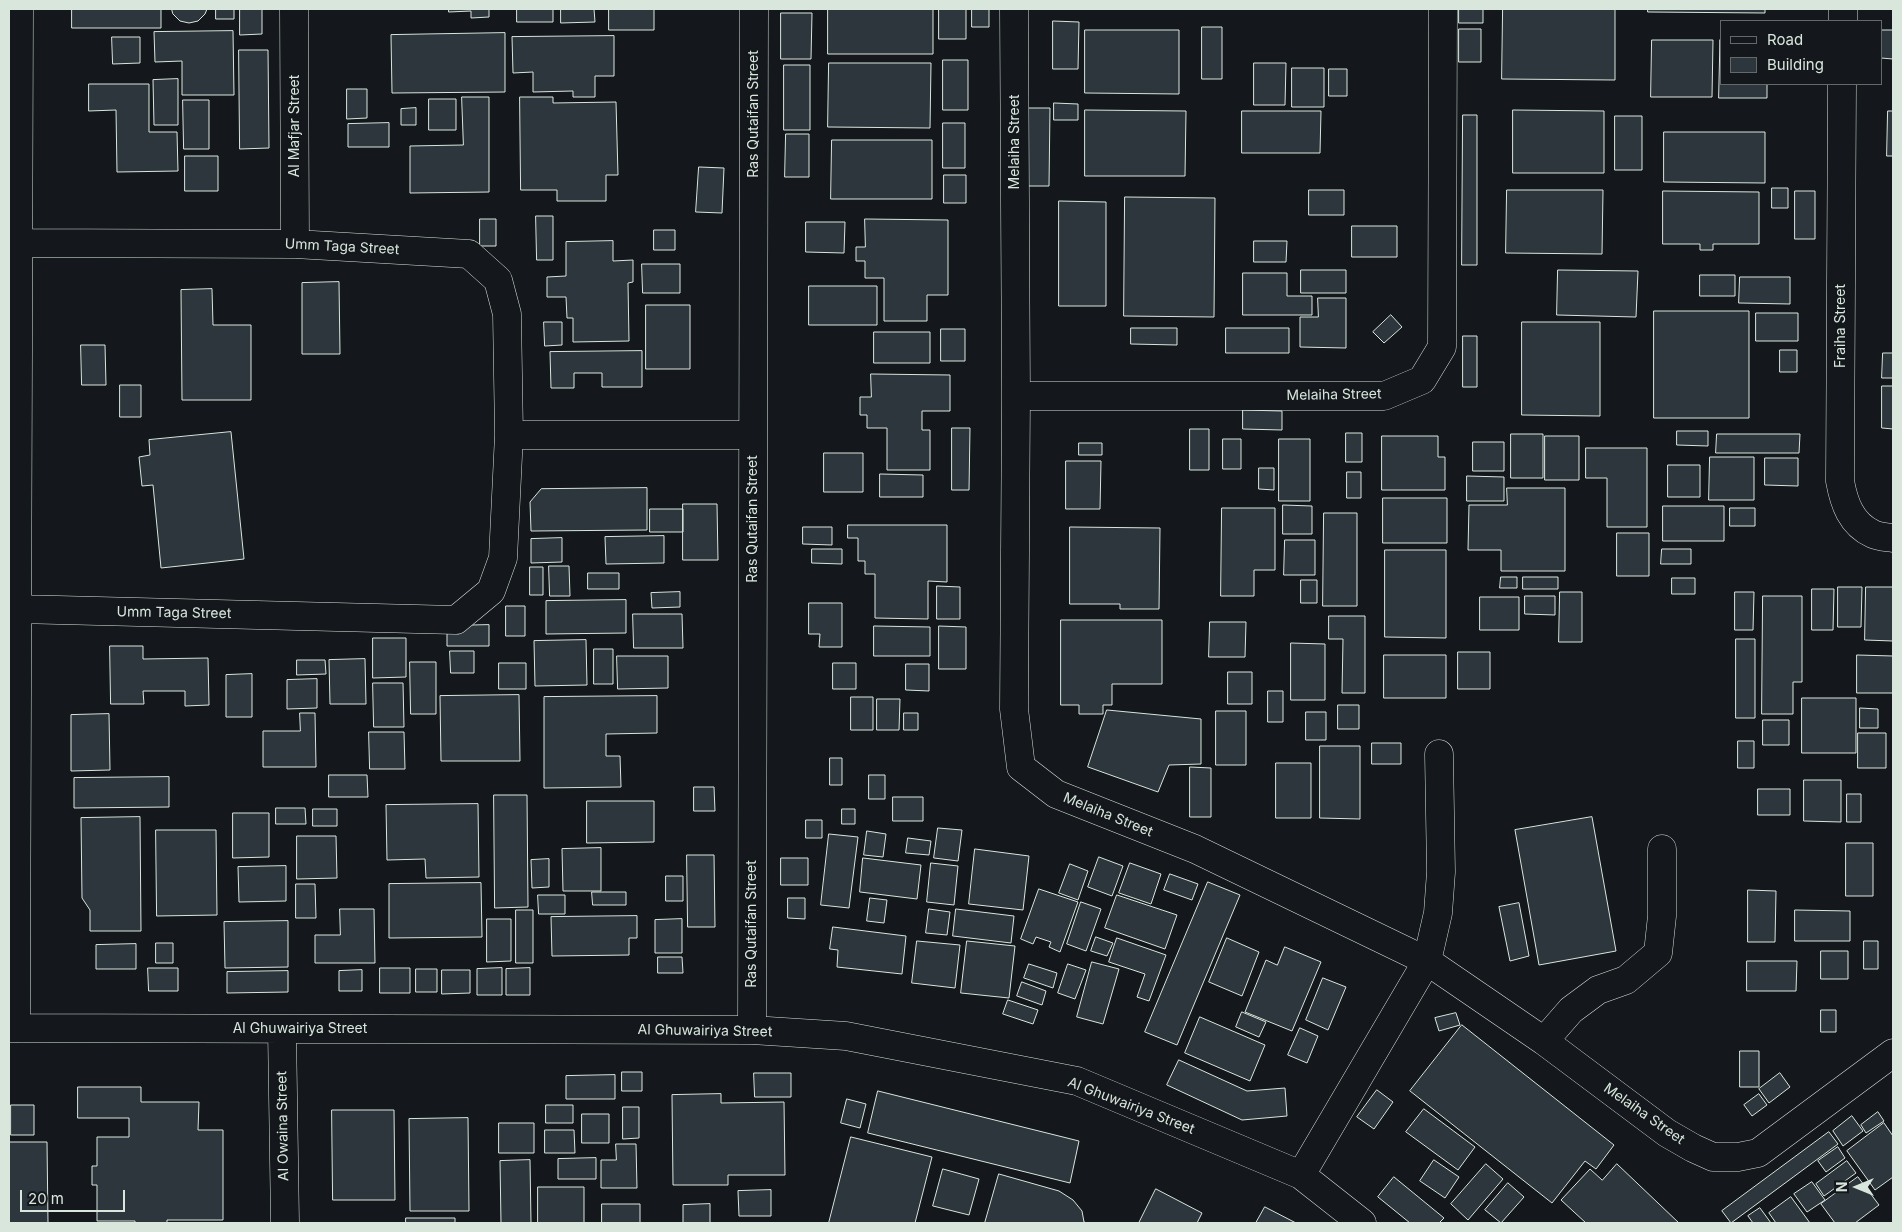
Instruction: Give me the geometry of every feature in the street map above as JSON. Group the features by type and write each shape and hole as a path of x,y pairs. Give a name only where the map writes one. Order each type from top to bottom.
{"street":[{"path":"13,1028 18,609 19,243 14,91 19,9"},
{"name":"Al Mafjar Street","path":"294,9 296,244"},
{"name":"Ras Qutaifan Street","path":"752,1030 754,9"},
{"name":"Melaiha Street","path":"1014,9 1016,396 1014,709 1021,767 1056,794 1195,850 1427,961 1544,1041 1667,1133 1713,1157 1738,1157 1758,1153 1893,1053"},
{"name":"Melaiha Street","path":"1016,396 1384,396 1422,380 1442,347 1443,9"},
{"name":"Fraiha Street","path":"1842,85 1840,482 1844,503 1854,521 1874,534 1893,538"},
{"name":"Umm Taga Street","path":"18,609 456,620 491,591 503,558 509,435 508,314 498,280 469,254 296,244 19,243"},
{"path":"509,435 753,435"},
{"path":"1301,1175 1427,961 1438,912 1441,872 1439,754"},
{"path":"1544,1041 1571,1010 1598,990 1626,980 1658,953 1662,916 1662,850"},
{"name":"Al Ghuwairiya Street","path":"13,1028 752,1030 846,1036 1077,1081 1301,1175 1362,1223"},
{"name":"Al Owaina Street","path":"282,1030 285,1223"}],"building":[{"path":"72,9 161,9 161,28 72,28"},
{"path":"172,9 207,9 198,21 189,23 180,21 173,14"},
{"path":"216,9 234,9 234,19 216,19"},
{"path":"240,9 262,9 262,34 240,35"},
{"path":"449,9 489,9 489,17 471,18 471,11 449,12"},
{"path":"517,9 553,9 553,22 517,22"},
{"path":"561,9 594,9 595,22 561,23"},
{"path":"609,9 654,9 654,30 609,30"},
{"path":"828,9 933,9 933,54 828,54"},
{"path":"939,9 966,9 966,39 939,39"},
{"path":"972,9 989,9 989,27 972,27"},
{"path":"1459,9 1483,9 1483,23 1459,23"},
{"path":"1503,9 1615,9 1615,80 1502,79"},
{"path":"1648,9 1765,9 1765,13 1648,12"},
{"path":"781,13 812,13 811,59 781,59"},
{"path":"1053,21 1079,22 1078,69 1053,69"},
{"path":"1202,27 1222,27 1222,79 1202,79"},
{"path":"1459,29 1481,29 1481,62 1459,62"},
{"path":"1085,30 1179,30 1179,94 1085,93"},
{"path":"1882,30 1893,30 1893,59 1882,58"},
{"path":"233,31 234,95 182,95 182,61 155,62 154,32"},
{"path":"505,33 505,92 392,93 391,35"},
{"path":"614,36 614,76 595,76 595,97 573,97 573,91 533,92 533,72 513,73 512,37"},
{"path":"112,37 140,37 140,63 113,64"},
{"path":"1652,40 1713,40 1712,97 1651,97"},
{"path":"1720,40 1720,85 1767,85 1767,98 1719,98"},
{"path":"239,50 268,50 269,148 240,149"},
{"path":"943,60 968,60 968,110 943,110"},
{"path":"829,63 931,63 930,128 828,127"},
{"path":"1254,63 1286,63 1285,105 1254,105"},
{"path":"784,65 810,65 810,130 784,130"},
{"path":"1292,68 1324,68 1324,107 1292,107"},
{"path":"1329,69 1347,69 1347,96 1329,96"},
{"path":"178,79 178,125 154,125 153,80"},
{"path":"89,84 149,84 149,132 177,132 178,171 117,172 116,110 89,111"},
{"path":"347,89 367,89 367,118 347,119"},
{"path":"462,97 489,97 489,192 410,193 410,146 463,145"},
{"path":"520,97 553,97 553,103 616,102 618,175 606,175 606,201 557,201 557,190 521,190"},
{"path":"429,99 456,99 456,130 429,130"},
{"path":"183,100 209,100 209,149 184,149"},
{"path":"1054,103 1078,104 1078,120 1054,120"},
{"path":"416,108 416,125 401,125 401,109"},
{"path":"1028,108 1050,108 1049,186 1028,186"},
{"path":"1085,110 1186,111 1185,176 1085,176"},
{"path":"1513,110 1604,111 1604,173 1513,173"},
{"path":"1242,111 1321,111 1320,153 1242,153"},
{"path":"1888,111 1893,111 1893,156 1887,156"},
{"path":"1463,115 1477,115 1477,265 1462,265"},
{"path":"1615,116 1642,116 1642,170 1615,170"},
{"path":"389,123 389,147 348,147 348,124"},
{"path":"943,123 965,123 965,168 943,168"},
{"path":"1664,132 1765,132 1765,183 1664,182"},
{"path":"786,134 809,134 809,177 785,177"},
{"path":"832,140 932,140 932,199 831,199"},
{"path":"185,156 218,156 218,191 185,191"},
{"path":"699,167 724,168 722,213 696,212"},
{"path":"944,175 966,175 966,203 944,203"},
{"path":"1772,188 1788,188 1788,208 1772,208"},
{"path":"1309,190 1344,190 1344,215 1309,215"},
{"path":"1507,190 1603,190 1602,254 1506,253"},
{"path":"1663,191 1759,192 1759,244 1713,244 1713,250 1700,250 1700,244 1663,244"},
{"path":"1795,191 1815,191 1815,239 1795,239"},
{"path":"1125,197 1215,198 1214,317 1124,316"},
{"path":"1059,201 1106,202 1106,306 1059,306"},
{"path":"536,216 553,216 553,260 537,260"},
{"path":"480,219 496,219 496,246 480,246"},
{"path":"865,219 948,220 948,295 927,295 927,321 884,321 884,278 865,278 865,261 856,261 856,247 865,247"},
{"path":"806,222 845,222 844,253 806,252"},
{"path":"1352,226 1397,226 1397,257 1352,257"},
{"path":"654,230 675,230 675,250 654,250"},
{"path":"613,241 613,261 633,260 633,282 628,283 629,341 573,342 573,318 567,318 566,297 547,297 547,277 566,276 566,242"},
{"path":"1254,241 1287,241 1286,262 1254,262"},
{"path":"642,264 680,264 680,293 643,293"},
{"path":"1301,270 1346,270 1346,293 1301,293"},
{"path":"1558,270 1638,271 1636,317 1557,315"},
{"path":"1243,273 1287,273 1287,296 1312,296 1312,315 1243,315"},
{"path":"1700,275 1735,275 1735,296 1700,296"},
{"path":"1740,277 1790,277 1790,304 1739,303"},
{"path":"339,282 340,354 302,354 302,283"},
{"path":"809,286 877,286 877,325 809,325"},
{"path":"212,289 213,325 251,325 251,400 182,400 181,290"},
{"path":"1318,298 1346,298 1346,348 1300,347 1300,317 1318,317"},
{"path":"646,305 690,305 690,369 646,369"},
{"path":"1654,311 1749,311 1749,418 1654,418"},
{"path":"1756,313 1798,313 1798,341 1756,341"},
{"path":"1391,315 1402,327 1384,343 1373,332"},
{"path":"544,322 562,322 562,345 545,346"},
{"path":"1522,322 1600,322 1600,416 1522,415"},
{"path":"1131,328 1177,328 1177,345 1131,344"},
{"path":"1226,328 1289,328 1289,353 1226,353"},
{"path":"941,329 965,329 965,361 941,361"},
{"path":"874,332 930,332 930,363 874,363"},
{"path":"1463,336 1477,336 1477,387 1463,387"},
{"path":"81,345 105,345 106,385 82,385"},
{"path":"1780,350 1797,350 1797,372 1780,372"},
{"path":"642,351 642,387 602,387 602,373 574,373 574,388 551,388 550,352"},
{"path":"1883,353 1893,353 1893,378 1882,378"},
{"path":"871,374 950,375 950,411 922,411 922,430 930,430 930,470 887,470 887,428 867,428 867,415 860,415 860,397 871,397"},
{"path":"120,385 141,385 141,417 120,417"},
{"path":"1882,386 1893,386 1893,429 1882,428"},
{"path":"1243,410 1282,411 1282,430 1243,429"},
{"path":"952,428 970,428 969,490 952,490"},
{"path":"1190,429 1209,429 1209,470 1190,470"},
{"path":"1677,431 1708,431 1708,446 1677,445"},
{"path":"231,432 244,559 161,568 153,485 142,486 139,457 150,455 149,440"},
{"path":"1346,433 1362,433 1362,462 1346,462"},
{"path":"1511,434 1543,434 1543,478 1511,478"},
{"path":"1717,434 1800,434 1799,453 1716,453"},
{"path":"1382,436 1438,436 1438,457 1445,457 1445,490 1382,490"},
{"path":"1545,436 1579,436 1579,480 1545,480"},
{"path":"1223,439 1241,439 1241,469 1223,469"},
{"path":"1279,439 1310,439 1310,501 1279,501"},
{"path":"1473,442 1504,442 1504,471 1473,471"},
{"path":"1079,443 1102,443 1102,455 1079,455"},
{"path":"1586,448 1647,448 1647,527 1607,527 1607,478 1586,478"},
{"path":"824,453 863,453 863,492 824,492"},
{"path":"1710,457 1754,457 1754,500 1709,500"},
{"path":"1765,458 1798,458 1798,486 1765,485"},
{"path":"1066,461 1101,461 1100,509 1066,509"},
{"path":"1668,465 1700,465 1700,497 1668,497"},
{"path":"1259,468 1274,468 1274,490 1259,489"},
{"path":"1347,472 1361,472 1361,498 1347,498"},
{"path":"880,474 923,475 923,497 880,497"},
{"path":"1467,476 1504,477 1504,501 1467,501"},
{"path":"647,488 647,530 531,531 530,502 541,489"},
{"path":"1507,488 1565,488 1565,571 1501,571 1501,550 1468,550 1469,505 1507,505"},
{"path":"1383,498 1447,498 1447,543 1383,543"},
{"path":"683,504 717,504 718,560 683,560"},
{"path":"1283,505 1312,506 1312,534 1283,534"},
{"path":"1663,506 1724,506 1724,541 1663,541"},
{"path":"1222,508 1275,508 1275,570 1254,570 1254,596 1221,596"},
{"path":"1730,508 1755,508 1755,526 1730,526"},
{"path":"650,509 683,509 683,532 650,532"},
{"path":"1324,513 1357,513 1357,606 1323,606"},
{"path":"848,525 947,525 947,582 928,581 928,619 875,618 875,574 865,574 865,561 858,561 858,538 848,538"},
{"path":"803,527 832,527 832,545 803,544"},
{"path":"1070,527 1160,528 1159,609 1120,609 1120,604 1070,604"},
{"path":"1617,533 1649,533 1649,576 1617,576"},
{"path":"664,536 664,563 606,564 605,537"},
{"path":"562,538 562,562 531,563 531,539"},
{"path":"1285,540 1315,540 1315,575 1284,575"},
{"path":"812,549 842,549 842,564 812,563"},
{"path":"1662,549 1691,549 1691,564 1661,564"},
{"path":"1385,550 1446,550 1446,638 1385,637"},
{"path":"549,566 569,566 570,596 550,596"},
{"path":"530,567 543,567 543,595 530,595"},
{"path":"588,573 619,573 619,589 588,589"},
{"path":"1501,577 1517,577 1517,588 1500,588"},
{"path":"1523,577 1558,577 1558,589 1523,589"},
{"path":"1672,578 1695,578 1695,594 1672,594"},
{"path":"1301,580 1317,580 1317,603 1301,603"},
{"path":"937,586 960,587 960,619 937,619"},
{"path":"1838,587 1862,587 1861,627 1838,627"},
{"path":"1866,587 1893,587 1893,641 1865,640"},
{"path":"1812,589 1834,589 1833,630 1812,630"},
{"path":"680,592 680,607 652,608 651,593"},
{"path":"1560,592 1582,592 1582,642 1559,642"},
{"path":"1735,592 1754,592 1753,630 1735,630"},
{"path":"1525,596 1555,596 1555,615 1525,614"},
{"path":"1763,596 1802,596 1802,682 1793,682 1793,714 1762,714"},
{"path":"1480,597 1519,597 1519,630 1480,630"},
{"path":"626,600 626,633 546,634 546,601"},
{"path":"809,603 842,603 842,647 819,647 820,634 809,634"},
{"path":"506,606 525,606 525,636 506,636"},
{"path":"633,614 682,614 683,648 634,648"},
{"path":"1329,616 1365,616 1365,693 1342,693 1343,639 1329,639"},
{"path":"1061,620 1162,620 1162,684 1112,684 1112,705 1103,705 1103,714 1079,714 1079,705 1061,705"},
{"path":"1210,622 1246,622 1245,657 1209,657"},
{"path":"489,625 489,646 447,646 447,626"},
{"path":"874,626 930,627 930,656 874,656"},
{"path":"939,626 966,627 966,669 939,669"},
{"path":"373,638 406,638 406,677 373,678"},
{"path":"1736,639 1755,639 1755,718 1736,718"},
{"path":"586,640 587,685 535,686 534,641"},
{"path":"1291,643 1325,644 1325,700 1291,700"},
{"path":"110,646 143,646 143,659 208,658 209,705 185,706 185,691 143,691 144,704 111,704"},
{"path":"594,649 613,649 613,684 594,684"},
{"path":"450,651 474,651 474,673 451,673"},
{"path":"1458,652 1490,652 1490,689 1458,689"},
{"path":"1384,655 1446,655 1446,698 1384,698"},
{"path":"1857,655 1893,656 1893,693 1857,693"},
{"path":"617,656 668,656 668,688 618,689"},
{"path":"365,659 366,704 330,704 329,660"},
{"path":"297,660 325,660 326,674 297,675"},
{"path":"410,662 436,662 436,714 411,714"},
{"path":"499,663 526,663 526,689 499,689"},
{"path":"833,663 856,663 856,689 833,689"},
{"path":"906,664 929,664 929,691 906,690"},
{"path":"1228,672 1252,672 1252,704 1228,704"},
{"path":"252,674 252,717 226,717 226,675"},
{"path":"317,679 317,708 287,709 287,680"},
{"path":"373,683 403,683 404,727 374,727"},
{"path":"1268,691 1283,691 1283,722 1268,722"},
{"path":"519,695 520,761 441,761 440,696"},
{"path":"657,696 657,733 606,734 606,756 620,756 621,787 544,788 544,697"},
{"path":"851,697 873,697 873,730 851,730"},
{"path":"1802,698 1856,698 1856,753 1802,753"},
{"path":"877,699 900,699 899,730 877,730"},
{"path":"1338,705 1359,705 1359,729 1338,729"},
{"path":"1860,708 1878,709 1878,728 1860,728"},
{"path":"1107,710 1201,719 1201,764 1169,765 1158,792 1088,767"},
{"path":"1216,711 1246,711 1246,765 1216,765"},
{"path":"1306,712 1326,712 1326,740 1306,740"},
{"path":"300,713 315,713 316,767 263,767 263,731 300,731"},
{"path":"904,713 918,713 918,730 904,730"},
{"path":"109,714 110,770 71,771 71,715"},
{"path":"1763,720 1789,720 1789,745 1763,745"},
{"path":"369,732 404,732 405,769 370,769"},
{"path":"1858,733 1886,733 1886,768 1858,768"},
{"path":"1738,741 1754,741 1754,768 1738,768"},
{"path":"1372,743 1401,743 1401,764 1372,764"},
{"path":"1320,746 1360,746 1360,819 1320,818"},
{"path":"830,758 842,758 842,785 830,785"},
{"path":"1276,763 1311,763 1311,818 1276,818"},
{"path":"1190,767 1211,768 1211,817 1190,817"},
{"path":"329,775 367,775 368,797 329,797"},
{"path":"869,775 885,775 885,799 869,799"},
{"path":"169,777 169,807 74,808 74,778"},
{"path":"1804,780 1841,780 1841,822 1804,821"},
{"path":"694,787 714,787 715,811 694,811"},
{"path":"1758,789 1790,789 1790,815 1758,815"},
{"path":"1847,794 1861,794 1861,822 1847,822"},
{"path":"494,795 527,795 528,907 495,908"},
{"path":"893,797 923,797 923,821 893,821"},
{"path":"587,801 654,801 654,842 587,843"},
{"path":"478,804 479,877 426,878 425,859 387,860 386,805"},
{"path":"276,808 305,808 306,824 276,824"},
{"path":"313,809 337,809 337,826 313,826"},
{"path":"842,809 855,809 855,824 842,824"},
{"path":"233,813 269,813 269,857 233,858"},
{"path":"140,817 141,931 90,931 90,910 82,898 81,818"},
{"path":"1592,817 1616,951 1539,965 1515,830"},
{"path":"806,820 822,820 822,838 806,838"},
{"path":"938,828 962,830 958,861 934,858"},
{"path":"156,830 216,830 217,915 157,916"},
{"path":"867,831 886,834 883,857 864,855"},
{"path":"829,834 858,837 849,908 821,905"},
{"path":"297,836 336,836 337,878 297,879"},
{"path":"908,838 931,841 929,855 906,853"},
{"path":"1846,843 1873,843 1873,896 1846,896"},
{"path":"601,848 601,891 563,891 562,849"},
{"path":"975,849 1029,856 1023,910 969,904"},
{"path":"687,855 714,855 715,927 688,927"},
{"path":"1099,857 1123,866 1112,896 1088,887"},
{"path":"781,858 808,858 808,885 781,885"},
{"path":"863,858 921,865 917,899 860,892"},
{"path":"549,859 549,887 532,888 531,860"},
{"path":"931,863 958,866 954,905 927,902"},
{"path":"1130,863 1161,874 1151,904 1119,893"},
{"path":"1070,864 1088,871 1078,900 1059,893"},
{"path":"286,866 286,901 239,902 238,867"},
{"path":"1170,874 1198,884 1192,900 1164,890"},
{"path":"666,876 683,876 683,901 666,901"},
{"path":"1208,882 1240,895 1177,1045 1145,1032"},
{"path":"481,883 482,937 389,938 389,884"},
{"path":"296,884 315,884 316,918 296,918"},
{"path":"1039,889 1078,902 1060,952 1049,947 1051,942 1036,937 1033,944 1021,939"},
{"path":"1748,890 1776,891 1775,942 1748,942"},
{"path":"592,892 626,892 626,905 593,905"},
{"path":"538,895 565,895 565,914 539,914"},
{"path":"1117,895 1177,915 1165,949 1105,928"},
{"path":"788,898 805,898 805,919 788,918"},
{"path":"870,898 887,900 884,923 867,921"},
{"path":"1081,902 1101,909 1086,951 1067,944"},
{"path":"1519,903 1529,956 1510,961 1499,907"},
{"path":"340,909 374,909 375,963 315,963 315,935 340,935"},
{"path":"929,909 950,912 947,935 926,933"},
{"path":"956,909 1014,916 1011,943 953,936"},
{"path":"516,910 533,910 533,963 516,963"},
{"path":"1795,910 1850,911 1850,941 1795,941"},
{"path":"637,916 637,938 629,938 629,955 552,956 551,917"},
{"path":"487,919 511,919 511,961 487,962"},
{"path":"682,919 682,953 655,953 655,920"},
{"path":"288,921 288,967 225,968 224,922"},
{"path":"833,927 906,936 902,974 837,967 838,950 830,949"},
{"path":"1096,937 1113,943 1107,956 1091,951"},
{"path":"1117,938 1166,955 1149,1001 1137,997 1145,974 1109,962"},
{"path":"1227,938 1259,952 1242,996 1209,982"},
{"path":"917,941 960,945 955,988 912,983"},
{"path":"967,941 1015,946 1009,998 961,993"},
{"path":"1864,941 1878,941 1878,969 1864,969"},
{"path":"156,943 173,943 173,963 156,963"},
{"path":"136,944 136,969 96,969 96,945"},
{"path":"1285,947 1321,962 1292,1031 1245,1012 1266,960 1277,965"},
{"path":"1821,951 1848,951 1848,979 1821,979"},
{"path":"658,957 682,957 683,973 658,973"},
{"path":"1747,961 1797,961 1796,991 1747,991"},
{"path":"1092,962 1119,969 1103,1024 1077,1017"},
{"path":"1029,964 1057,973 1053,988 1024,978"},
{"path":"1068,964 1086,970 1075,999 1058,993"},
{"path":"148,968 178,968 178,991 149,991"},
{"path":"380,968 410,968 410,993 380,993"},
{"path":"502,968 502,995 477,995 477,969"},
{"path":"530,968 530,995 506,995 506,969"},
{"path":"416,969 437,969 437,992 416,992"},
{"path":"362,970 362,991 339,991 339,971"},
{"path":"442,970 470,970 470,993 442,994"},
{"path":"288,971 288,992 227,993 227,972"},
{"path":"1323,978 1346,987 1328,1030 1306,1020"},
{"path":"1022,982 1046,991 1042,1005 1017,996"},
{"path":"1008,1000 1038,1010 1033,1024 1003,1014"},
{"path":"1821,1010 1836,1010 1836,1032 1821,1032"},
{"path":"1242,1012 1266,1022 1259,1037 1236,1027"},
{"path":"1456,1013 1460,1025 1439,1031 1435,1018"},
{"path":"1200,1017 1265,1045 1250,1081 1185,1053"},
{"path":"1462,1025 1614,1145 1596,1169 1585,1161 1552,1203 1410,1091"},
{"path":"1300,1028 1318,1036 1307,1063 1288,1055"},
{"path":"1740,1051 1759,1051 1759,1087 1740,1087"},
{"path":"1179,1060 1247,1091 1285,1088 1287,1116 1242,1120 1167,1085"},
{"path":"622,1072 642,1072 642,1091 622,1091"},
{"path":"754,1073 791,1073 791,1097 755,1097"},
{"path":"1780,1073 1790,1087 1769,1103 1759,1089"},
{"path":"615,1075 615,1099 566,1099 566,1076"},
{"path":"78,1087 141,1087 141,1102 199,1102 198,1130 223,1130 223,1220 167,1220 167,1223 97,1221 97,1185 92,1185 92,1166 97,1166 97,1137 129,1137 129,1118 78,1118"},
{"path":"1377,1090 1393,1102 1374,1129 1357,1117"},
{"path":"878,1091 1079,1141 1070,1183 868,1133"},
{"path":"721,1094 721,1103 784,1102 785,1175 728,1175 728,1185 673,1185 672,1095"},
{"path":"1759,1094 1767,1105 1752,1116 1744,1105"},
{"path":"847,1099 866,1104 860,1128 841,1123"},
{"path":"11,1105 34,1105 34,1135 11,1135"},
{"path":"546,1105 573,1105 573,1123 546,1123"},
{"path":"623,1107 639,1107 639,1138 623,1139"},
{"path":"1424,1109 1475,1147 1458,1170 1406,1132"},
{"path":"332,1110 394,1110 395,1200 333,1200"},
{"path":"1878,1112 1884,1121 1866,1133 1861,1125"},
{"path":"582,1114 609,1114 609,1143 582,1143"},
{"path":"1852,1116 1863,1131 1843,1146 1833,1131"},
{"path":"468,1118 469,1211 410,1211 409,1119"},
{"path":"499,1123 534,1123 534,1153 499,1153"},
{"path":"1884,1123 1893,1136 1893,1177 1875,1190 1847,1151"},
{"path":"545,1130 574,1130 575,1153 545,1153"},
{"path":"1829,1132 1838,1144 1731,1223 1722,1211"},
{"path":"851,1137 932,1157 915,1223 829,1223"},
{"path":"9,1142 47,1142 48,1223 9,1223"},
{"path":"616,1144 636,1144 637,1188 601,1188 601,1160 616,1160"},
{"path":"1838,1147 1845,1158 1826,1172 1818,1161"},
{"path":"596,1158 596,1179 558,1179 558,1159"},
{"path":"530,1160 531,1223 501,1223 500,1161"},
{"path":"1434,1160 1459,1177 1445,1198 1420,1181"},
{"path":"1847,1161 1856,1173 1824,1196 1816,1184"},
{"path":"1486,1164 1503,1179 1468,1220 1451,1204"},
{"path":"1617,1164 1679,1223 1586,1223 1561,1200 1590,1169 1602,1180"},
{"path":"943,1169 979,1179 969,1215 933,1206"},
{"path":"999,1174 1059,1191 1073,1200 1082,1211 1084,1222 1086,1223 985,1223"},
{"path":"1394,1177 1444,1218 1439,1223 1410,1223 1378,1197"},
{"path":"1858,1177 1879,1205 1855,1223 1835,1223 1821,1204"},
{"path":"1812,1182 1825,1200 1807,1212 1794,1194"},
{"path":"1508,1183 1524,1197 1501,1223 1485,1210"},
{"path":"538,1187 584,1187 584,1223 538,1223"},
{"path":"1156,1189 1202,1213 1197,1223 1139,1223"},
{"path":"771,1190 771,1216 739,1216 738,1191"},
{"path":"1791,1197 1810,1223 1776,1223 1769,1213"},
{"path":"602,1204 640,1204 640,1223 602,1223"},
{"path":"710,1204 710,1223 683,1223 683,1205"},
{"path":"1265,1207 1296,1223 1256,1223"},
{"path":"1760,1208 1771,1223 1753,1223 1748,1216"},
{"path":"406,1218 455,1218 455,1223 406,1223"}]}
